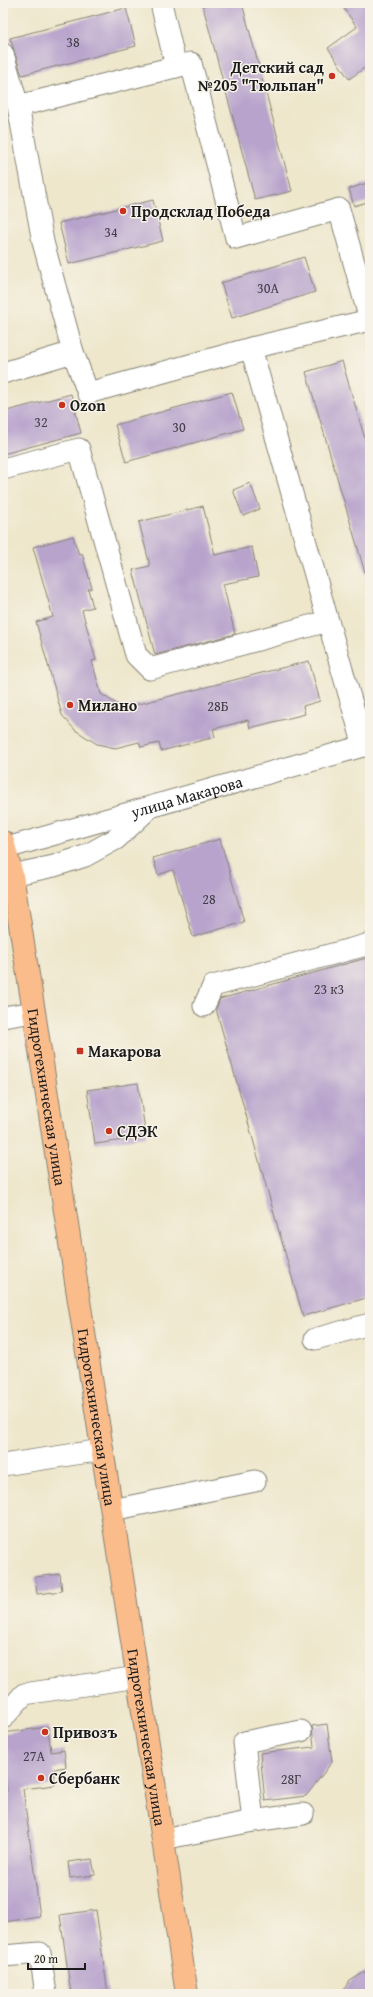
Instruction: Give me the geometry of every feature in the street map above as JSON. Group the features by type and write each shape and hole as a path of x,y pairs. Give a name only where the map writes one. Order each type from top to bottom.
{"main road":[{"name":"Гидротехническая улица","path":"4,847 7,873 34,1012 187,1994"}],"street":[{"path":"161,3 176,67"},
{"path":"3,54 18,106 43,242 73,352 88,393 251,348 370,320 339,209 236,238 191,63 18,106"},
{"path":"251,348 328,621 367,745"},
{"path":"3,373 73,352"},
{"path":"3,469 79,449 136,655 150,669 328,621"},
{"name":"улица Макарова","path":"4,847 367,745"},
{"path":"7,873 54,866 85,856 116,839 150,807"},
{"path":"204,1006 213,986 370,944"},
{"path":"3,1017 34,1012"},
{"path":"315,1339 370,1324"},
{"path":"3,1466 102,1450"},
{"path":"112,1510 255,1481"},
{"path":"3,1718 24,1694 138,1677"},
{"path":"254,1821 244,1742 301,1731"},
{"path":"163,1839 254,1821 303,1814"},
{"path":"3,1956 40,1953 46,1994"}],"building":[{"path":"202,3 242,3 292,191 255,200"},
{"path":"340,3 370,3 370,64 349,79 328,48 357,27"},
{"path":"126,8 136,46 22,75 10,38"},
{"path":"370,182 370,201 354,206 349,189"},
{"path":"153,200 163,241 69,264 59,223"},
{"path":"304,257 315,292 232,318 221,283"},
{"path":"342,361 370,456 370,575 366,576 306,372"},
{"path":"232,392 243,429 126,462 115,425"},
{"path":"71,394 81,433 3,454 3,412"},
{"path":"250,483 260,509 243,516 233,490"},
{"path":"203,506 215,555 252,547 258,577 223,584 235,634 155,655 133,570 150,566 139,522"},
{"path":"73,536 79,555 82,553 92,588 88,589 93,607 82,610 96,660 92,661 101,694 123,708 309,661 320,701 303,706 305,714 250,728 248,720 213,729 215,737 161,751 159,743 141,747 139,742 115,748 97,744 75,730 62,715 36,622 53,617 33,547"},
{"path":"220,839 244,922 193,937 173,870 158,875 153,858"},
{"path":"370,957 370,1297 303,1316 216,1009 220,999"},
{"path":"138,1083 146,1137 95,1144 87,1090"},
{"path":"60,1574 62,1591 37,1594 35,1577"},
{"path":"327,1724 332,1762 306,1796 265,1801 260,1753 314,1747 312,1726"},
{"path":"48,1727 51,1752 64,1750 66,1767 53,1769 55,1785 23,1789 40,1917 3,1922 3,1792 7,1791 3,1761 3,1733"},
{"path":"92,1859 95,1875 70,1878 68,1862"},
{"path":"96,1910 108,1994 71,1994 60,1915"},
{"path":"370,1969 370,1994 340,1994 350,1981"}],"place":[{"name":"Детский сад №205 \"Тюльпан\"","path":"332,76"},
{"name":"Продсклад Победа","path":"123,211"},
{"name":"Ozon","path":"62,405"},
{"name":"Милано","path":"70,705"},
{"name":"Макарова","path":"80,1051"},
{"name":"СДЭК","path":"109,1131"},
{"name":"Привозъ","path":"45,1732"},
{"name":"Сбербанк","path":"41,1778"}]}
